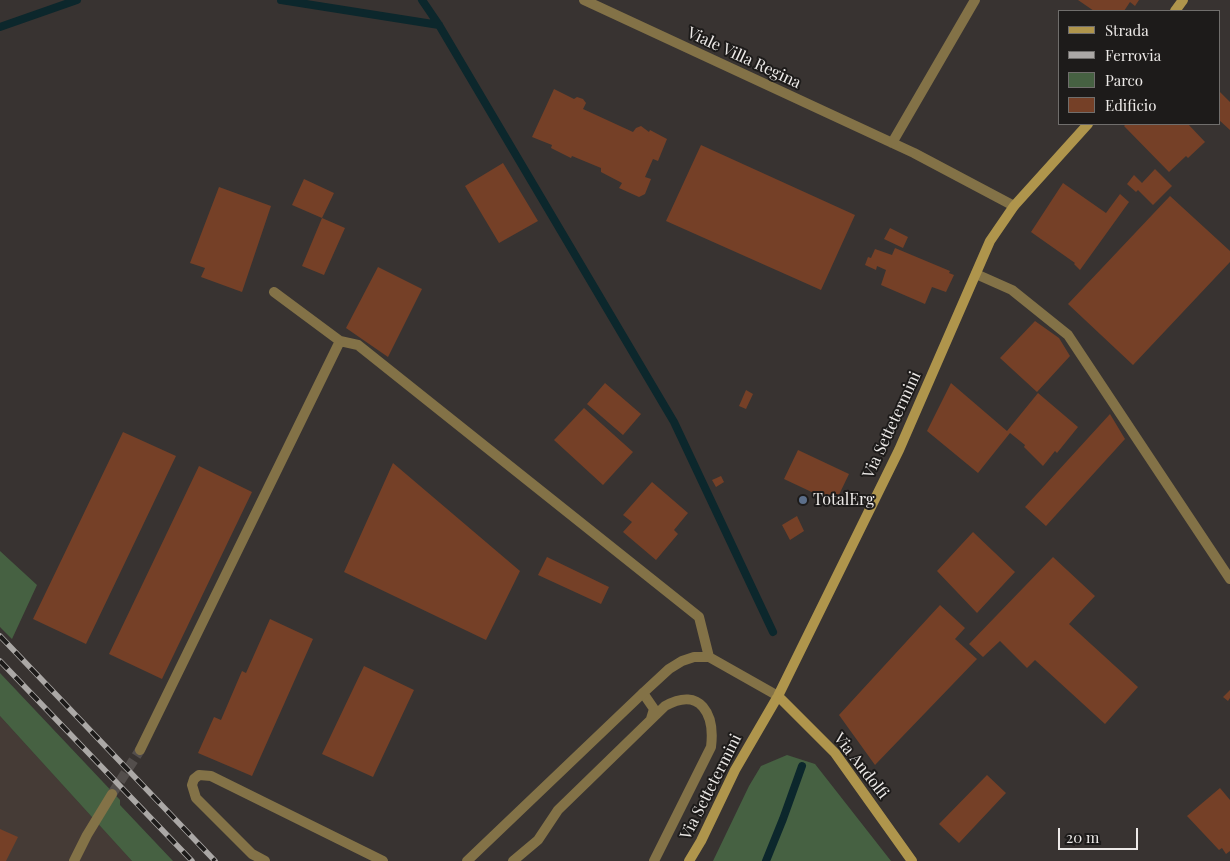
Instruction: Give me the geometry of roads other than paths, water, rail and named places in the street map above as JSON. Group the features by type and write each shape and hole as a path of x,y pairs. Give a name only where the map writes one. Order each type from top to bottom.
{"main road":[{"name":"Via Settetermini","path":"689,861 701,841 735,770 778,696 899,450 990,241 1014,206 1087,125"},
{"name":"Via Andolfi","path":"778,696 835,753 912,861"}],"street":[{"name":"Viale Villa Regina","path":"584,0 892,143 1014,206"},
{"path":"892,143 975,0"},
{"path":"976,274 1012,290 1068,335 1230,579"},
{"path":"274,292 340,341 358,346 699,617 709,657"},
{"path":"140,750 340,341"},
{"path":"467,861 643,693 682,661 694,657 709,657 778,696"},
{"path":"643,693 654,709 651,720"},
{"path":"513,861 538,840 558,810 666,706 675,701 688,700 697,703 706,710 711,720 711,747 654,861"},
{"path":"265,861 252,854 196,798 192,785 194,779 199,775 211,776 384,861"},
{"path":"74,861 87,835 112,794"}],"waterway":[{"path":"0,27 77,0"},
{"path":"281,0 439,25"},
{"path":"422,0 439,25 674,422 773,632"},
{"path":"766,861 802,766"}],"tunnel":[{"path":"112,794 140,750"}],"railway":[{"path":"0,636 215,861"},
{"path":"0,661 192,861"}],"place":[{"name":"TotalErg","path":"803,500"}]}
